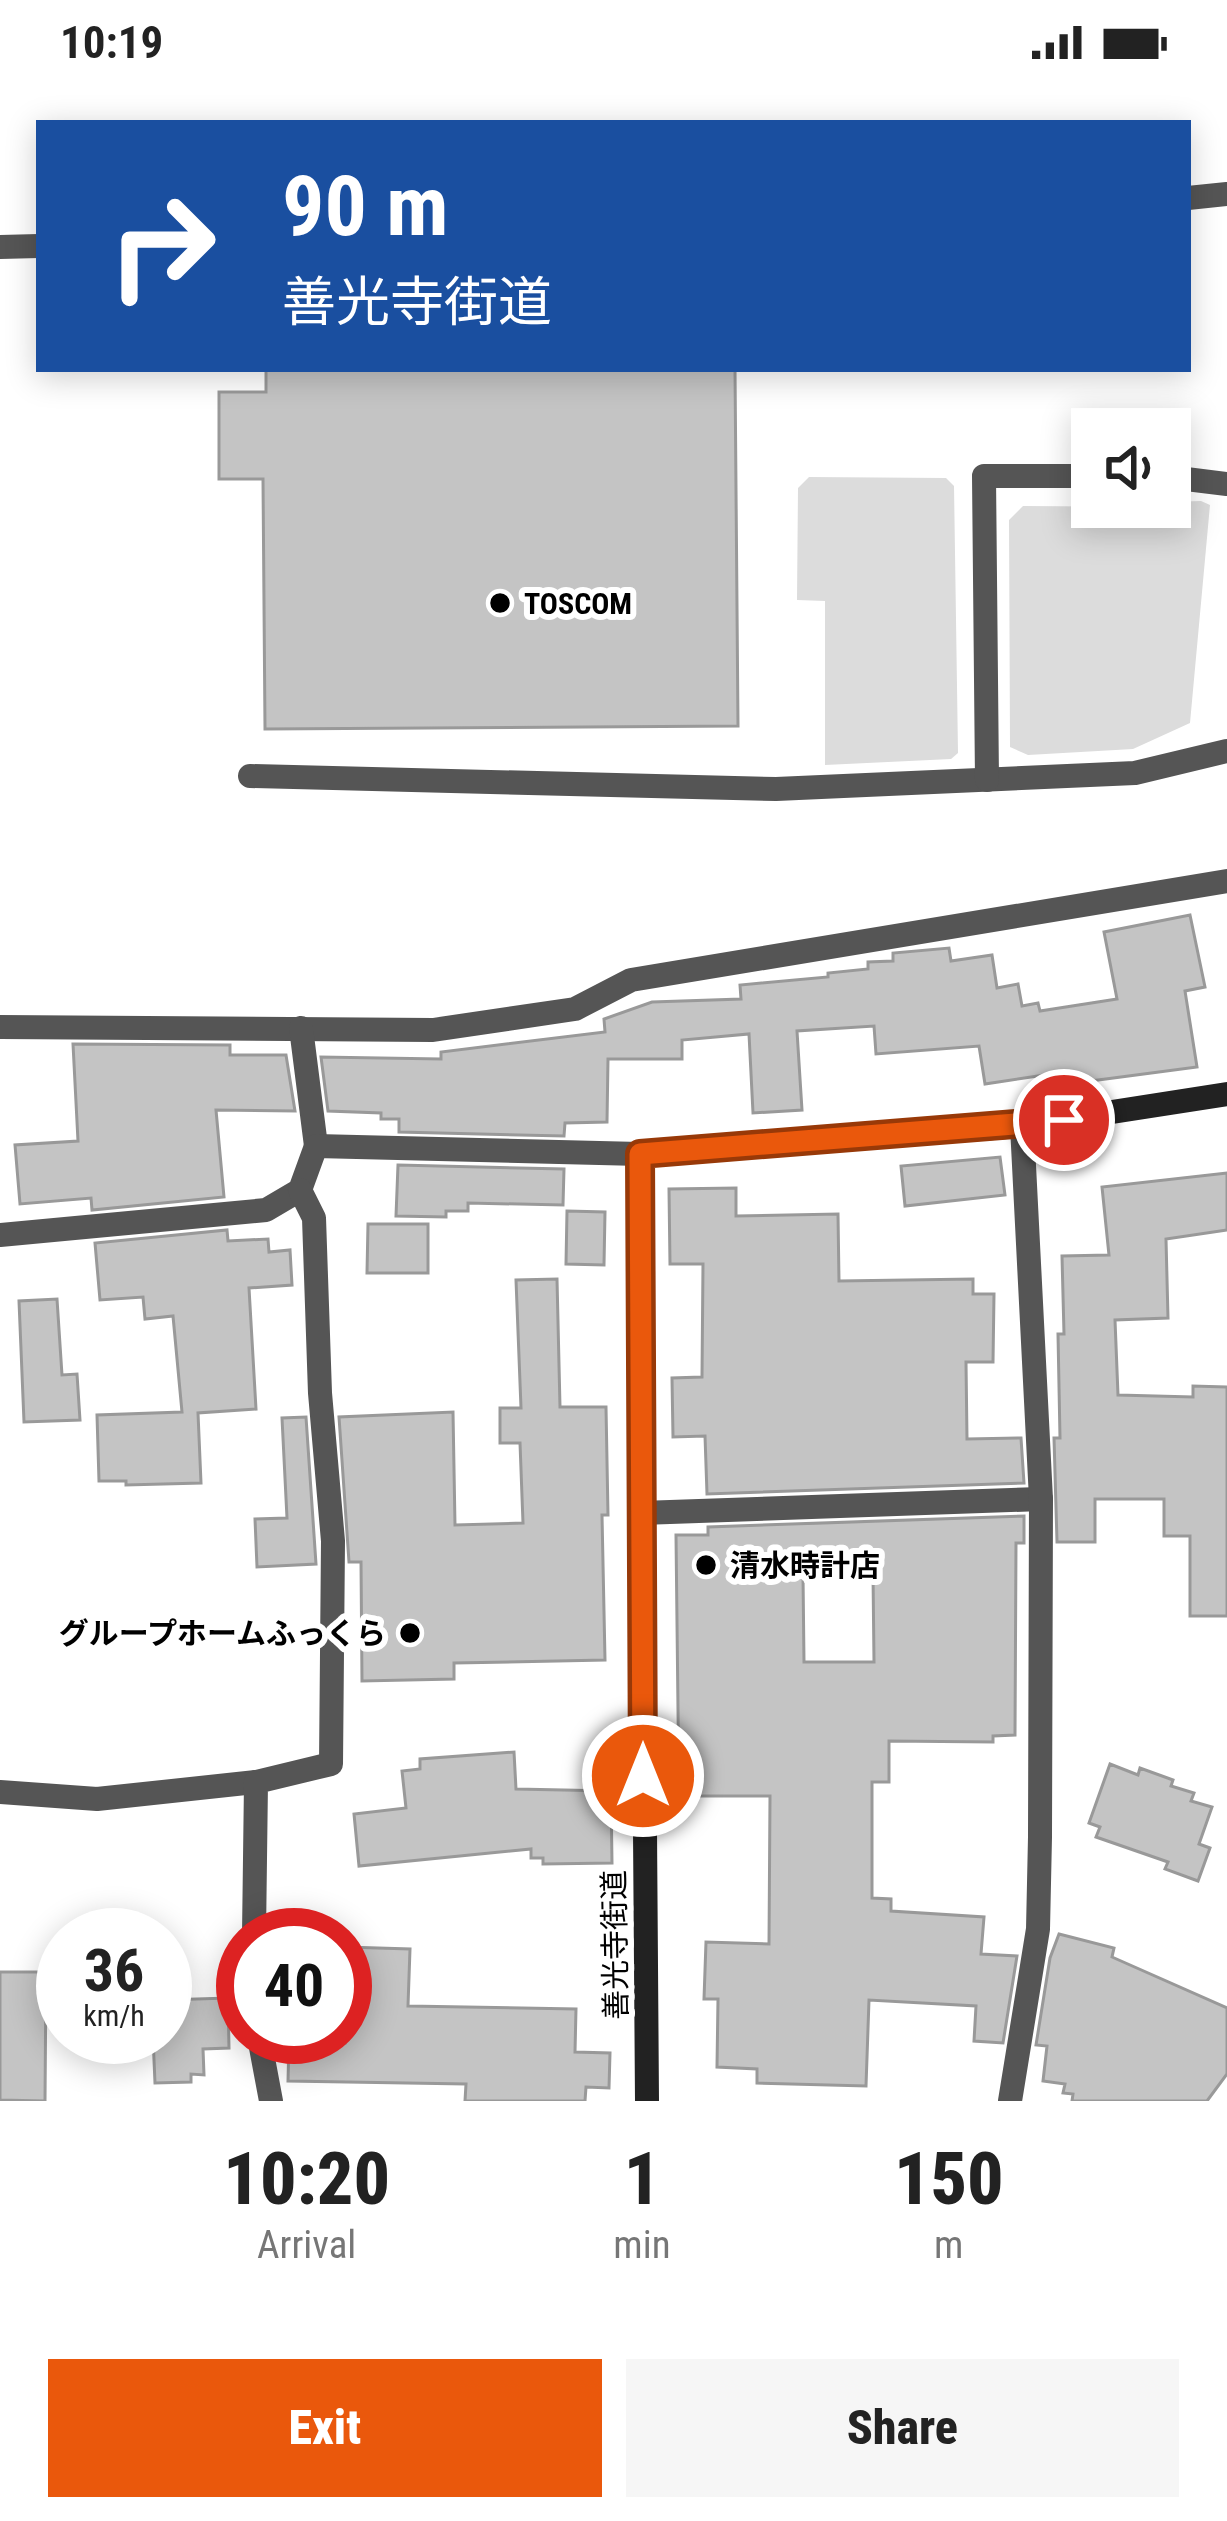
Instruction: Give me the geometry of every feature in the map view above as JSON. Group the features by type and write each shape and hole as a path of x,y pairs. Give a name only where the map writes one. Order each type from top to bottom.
{"street":[{"path":"1191,198 1227,194"},
{"path":"0,247 36,246"},
{"path":"987,780 983,476 1071,476"},
{"path":"1191,480 1227,484"},
{"path":"250,776 776,789 1135,773 1227,751"},
{"path":"0,1027 433,1030 575,1009 631,980 1227,881"},
{"path":"0,1235 266,1210 300,1190 316,1146 302,1028"},
{"path":"316,1146 640,1154 1022,1126 1227,1094"},
{"path":"1010,2101 1038,1929 1041,1499 1022,1126"},
{"name":"善光寺街道","path":"640,1154 647,2101"},
{"path":"0,1792 97,1799 256,1782 331,1764 333,1541 320,1393 314,1218 300,1190"},
{"path":"641,1513 1041,1499"},
{"path":"254,1908 256,1782"},
{"path":"264,2064 271,2101"}],"shaded area":[{"path":"809,477 946,478 954,486 958,753 951,759 825,765 825,601 797,600 798,488"},
{"path":"1191,501 1210,505 1190,723 1133,749 1028,755 1010,747 1009,520 1023,506 1071,506 1071,528 1191,528"}],"building":[{"name":"TOSCOM","path":"266,372 735,372 738,726 265,729 263,479 219,479 219,392 266,392"},
{"path":"1190,915 1205,987 1185,991 1197,1067 1060,1085 1058,1073 985,1084 979,1046 876,1054 874,1026 797,1031 802,1110 753,1113 749,1034 682,1040 682,1059 608,1059 607,1122 565,1123 564,1136 399,1132 399,1119 381,1119 381,1113 328,1111 321,1057 441,1059 441,1052 605,1032 604,1019 652,1002 741,999 740,985 868,969 868,962 893,961 893,953 949,948 951,961 992,955 997,988 1018,984 1022,1006 1038,1003 1040,1011 1117,999 1104,932"},
{"path":"73,1044 230,1045 230,1055 286,1055 295,1111 216,1110 224,1197 92,1210 91,1198 20,1204 15,1145 78,1141"},
{"path":"1000,1157 1005,1195 905,1206 901,1166"},
{"path":"398,1165 564,1169 563,1205 468,1203 468,1211 446,1211 446,1217 396,1216"},
{"path":"1227,1173 1227,1230 1166,1239 1168,1318 1115,1320 1118,1395 1193,1397 1193,1386 1227,1387 1227,1616 1190,1616 1190,1536 1164,1536 1164,1499 1095,1499 1095,1542 1057,1542 1054,1438 1060,1438 1062,1256 1109,1255 1102,1187"},
{"path":"736,1188 736,1216 838,1214 839,1281 973,1279 973,1294 994,1294 993,1362 966,1362 967,1439 1021,1438 1024,1483 707,1494 705,1436 673,1437 672,1378 702,1377 703,1264 670,1264 669,1189"},
{"path":"567,1211 605,1212 604,1265 566,1264"},
{"path":"368,1224 428,1224 428,1273 367,1273"},
{"path":"227,1230 228,1241 268,1239 269,1252 290,1250 292,1285 249,1288 256,1409 198,1413 201,1483 99,1481 97,1415 182,1412 173,1316 145,1319 143,1297 100,1300 95,1243"},
{"path":"557,1279 560,1407 606,1407 605,1660 454,1663 454,1679 362,1681 361,1562 349,1562 339,1417 453,1412 455,1525 523,1523 520,1443 500,1443 500,1408 521,1408 516,1280"},
{"path":"57,1299 62,1375 77,1374 80,1420 24,1422 19,1301"},
{"path":"306,1417 316,1564 257,1567 255,1519 287,1518 282,1418"},
{"path":"1024,1516 1024,1543 1016,1543 1015,1735 993,1736 993,1742 889,1741 889,1782 872,1782 872,1898 891,1899 891,1911 984,1917 981,1954 1017,1956 1003,2043 974,2041 976,2006 869,2000 866,2086 757,2083 757,2069 717,2067 718,1999 704,1999 706,1942 769,1944 770,1796 679,1796 676,1535 708,1535 708,1527","holes":["873,1574 874,1662 804,1662 803,1575"]},
{"path":"514,1752 516,1789 611,1791 612,1863 543,1864 543,1858 531,1858 531,1849 359,1866 354,1814 406,1808 402,1771 420,1769 420,1759"},
{"path":"1110,1764 1138,1775 1140,1768 1173,1780 1171,1786 1194,1793 1191,1801 1212,1807 1199,1844 1210,1848 1198,1881 1165,1869 1168,1862 1096,1837 1100,1827 1089,1823"},
{"path":"1059,1934 1114,1948 1112,1957 1227,2008 1227,2074 1207,2101 1072,2101 1073,2094 1063,2093 1065,2084 1043,2081 1047,2046 1036,2045 1050,1958"},
{"path":"372,1948 410,1949 408,2006 576,2009 575,2052 610,2053 609,2088 586,2087 585,2101 465,2101 466,2084 288,2081 288,2064 372,2064"},
{"path":"0,1972 36,1972 36,2064 45,2064 45,2101 0,2100"},
{"path":"216,1998 216,2048 203,2049 204,2075 191,2074 191,2082 155,2083 154,2064 192,2064 192,1999"}],"place":[{"name":"TOSCOM","path":"500,603"},
{"name":"清水時計店","path":"706,1565"},
{"name":"グループホームふっくら","path":"410,1633"}],"route":[{"path":"643,1776 640,1154 1064,1120"}]}
